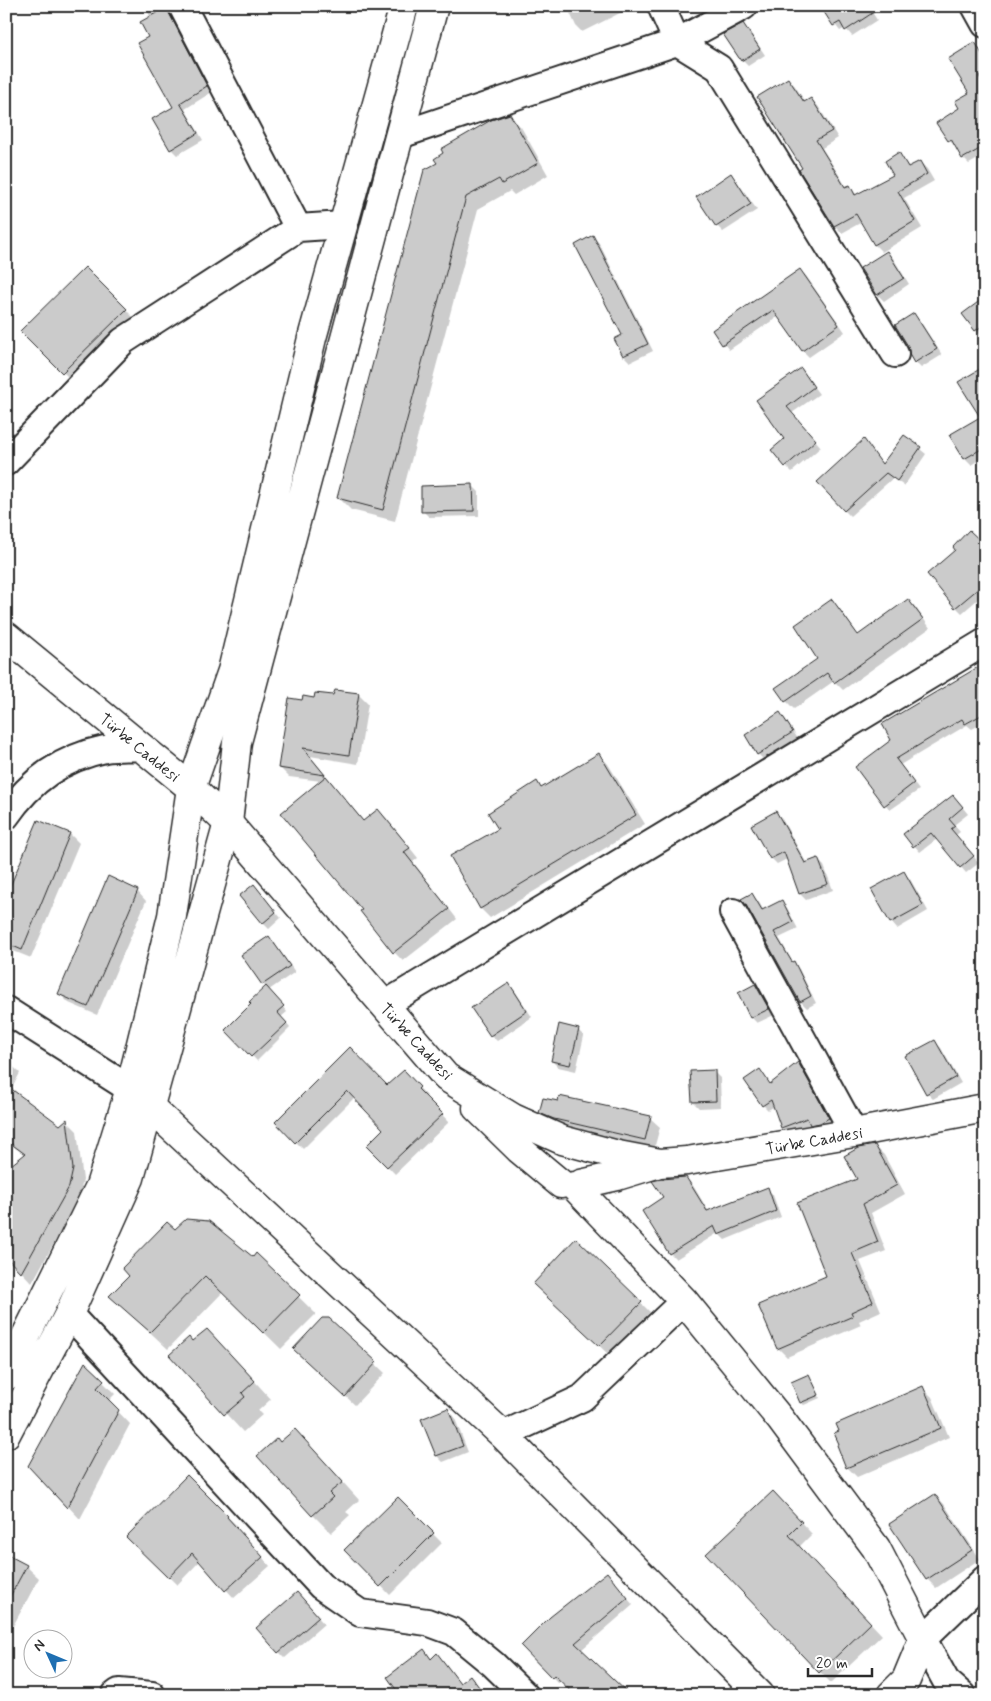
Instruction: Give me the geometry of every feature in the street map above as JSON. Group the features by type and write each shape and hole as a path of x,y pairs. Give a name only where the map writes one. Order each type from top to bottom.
{"street":[{"path":"182,6 298,228"},
{"path":"6,1376 100,1186 130,1089 172,916 190,788 232,671 309,347 404,6"},
{"path":"7,1428 69,1314 130,1178 228,823 237,742 434,6"},
{"path":"661,6 676,42 719,68 895,354"},
{"path":"400,135 676,42 744,6"},
{"path":"975,6 985,24"},
{"path":"6,462 123,341 298,228 343,225"},
{"name":"Türbe Caddesi","path":"6,636 190,788 228,823 446,1077 533,1128 578,1145 660,1163 714,1157 985,1108"},
{"path":"384,1005 985,642"},
{"path":"9,804 42,776 76,757 107,749 140,747"},
{"path":"733,912 854,1133"},
{"path":"6,1010 130,1089 150,1107 503,1435 760,1695"},
{"path":"446,1077 518,1149 572,1185 684,1301 781,1420 876,1548 946,1681 962,1695"},
{"path":"572,1185 591,1174 592,1160 584,1149 578,1145"},
{"path":"572,1185 617,1176 660,1163"},
{"path":"503,1435 582,1398 684,1301"},
{"path":"69,1314 321,1586 360,1613 427,1622 454,1632 493,1664 525,1695"},
{"path":"891,1695 906,1680 923,1639 985,1579"},
{"path":"116,1695 119,1692 152,1695"}],"building":[{"path":"830,6 883,6 845,31 840,22 833,26 824,12 831,8"},
{"path":"167,7 207,86 180,103 198,133 170,150 152,119 173,107 137,43 148,37 140,22"},
{"path":"743,23 760,49 741,61 723,34"},
{"path":"975,42 985,59 985,72 979,76 985,84 985,146 962,159 951,139 948,141 936,123 959,108 955,101 969,93 948,59"},
{"path":"788,78 804,102 811,98 832,131 816,140 845,187 850,185 855,195 893,175 885,161 899,152 908,167 920,161 927,174 898,191 915,221 874,245 856,214 834,226 799,170 802,168 757,97"},
{"path":"510,114 538,163 502,184 499,179 466,197 383,510 337,498 424,170 437,163 434,159 443,153 441,149 491,120"},
{"path":"731,173 751,204 716,227 696,197"},
{"path":"593,235 648,344 623,356 614,339 622,335 575,245"},
{"path":"887,251 904,278 877,295 860,268"},
{"path":"85,267 127,309 62,373 20,331"},
{"path":"800,269 839,325 802,351 773,310 722,345 712,330"},
{"path":"985,297 985,324 975,331 962,314"},
{"path":"914,313 937,349 914,363 908,346 895,325"},
{"path":"985,366 985,447 964,459 949,435 980,417 958,382"},
{"path":"801,368 814,387 787,407 816,440 785,467 771,450 784,439 756,400"},
{"path":"904,435 921,447 897,481 886,473 844,511 817,482 864,439 882,464"},
{"path":"473,484 474,511 421,512 421,486"},
{"path":"969,530 985,545 985,583 955,608 927,574 955,550 953,547"},
{"path":"832,599 858,635 908,599 923,619 834,683 827,673 785,702 775,688 817,659 795,625"},
{"path":"985,663 985,713 965,724 962,719 896,759 914,783 884,806 855,767 891,740 882,724"},
{"path":"335,690 359,693 349,755 303,748 325,775 278,768 289,698 302,700 303,696 314,698 315,693 333,695"},
{"path":"780,712 793,732 757,755 745,735"},
{"path":"599,753 636,815 480,909 450,856 498,829 488,813 537,781 541,788"},
{"path":"326,776 363,821 378,809 410,848 404,852 449,909 393,953 360,911 362,910 281,813"},
{"path":"953,795 963,807 949,819 955,826 951,829 974,856 960,868 931,833 913,847 903,834"},
{"path":"776,811 805,863 818,858 828,884 799,894 784,852 770,859 751,825"},
{"path":"38,820 70,833 22,950 6,943 6,896"},
{"path":"904,871 923,905 890,923 871,889"},
{"path":"108,876 138,890 88,1007 58,994"},
{"path":"254,884 276,912 262,924 239,896"},
{"path":"752,893 762,910 782,900 793,922 774,932 792,962 794,961 811,996 800,1002 741,899"},
{"path":"269,936 290,966 262,985 241,955"},
{"path":"509,983 527,1011 490,1036 471,1008"},
{"path":"755,984 769,1009 750,1018 738,993"},
{"path":"266,986 284,1006 277,1012 287,1023 251,1057 225,1030 251,1004 249,1002"},
{"path":"559,1024 579,1029 570,1065 551,1061"},
{"path":"935,1040 956,1077 926,1094 905,1056"},
{"path":"350,1047 387,1085 404,1070 420,1087 418,1089 443,1114 387,1167 366,1146 383,1129 347,1091 295,1143 275,1122"},
{"path":"798,1062 829,1118 820,1123 810,1125 807,1118 781,1128 771,1100 762,1106 744,1080 760,1069 770,1084"},
{"path":"715,1070 716,1101 692,1102 690,1071"},
{"path":"6,1085 60,1125 67,1119 73,1169 69,1187 21,1273 6,1257 6,1169 25,1154 6,1140"},
{"path":"559,1096 651,1116 645,1140 554,1119 539,1113 543,1098 558,1101"},
{"path":"875,1145 897,1185 863,1204 878,1242 852,1253 873,1302 851,1312 853,1316 777,1349 758,1305 826,1276 797,1203 857,1179 844,1156 858,1148"},
{"path":"686,1177 707,1211 768,1187 776,1211 718,1235 714,1226 669,1254 642,1211 663,1197 652,1181"},
{"path":"186,1219 209,1221 253,1257 256,1253 300,1295 263,1333 205,1276 150,1332 109,1296 129,1276 122,1268 167,1222 175,1229"},
{"path":"576,1238 642,1302 599,1346 533,1284"},
{"path":"322,1318 329,1318 377,1362 345,1397 293,1349"},
{"path":"207,1329 255,1381 242,1393 245,1397 224,1415 169,1355 189,1337 192,1341"},
{"path":"85,1362 104,1380 97,1388 119,1410 67,1508 28,1466"},
{"path":"809,1374 819,1395 800,1403 791,1382"},
{"path":"923,1386 941,1428 846,1468 834,1433 839,1431 836,1424"},
{"path":"448,1408 463,1446 436,1456 421,1419"},
{"path":"295,1429 343,1482 329,1493 333,1497 312,1516 257,1456 277,1438 280,1442"},
{"path":"187,1475 228,1516 263,1557 225,1591 192,1553 168,1578 126,1537"},
{"path":"773,1491 802,1522 789,1535 871,1623 819,1673 706,1554"},
{"path":"935,1494 972,1550 926,1580 889,1524"},
{"path":"398,1497 434,1533 380,1587 344,1550"},
{"path":"6,1554 27,1565 6,1604"},
{"path":"607,1572 628,1598 575,1643 630,1695 575,1695 554,1675 552,1678 521,1646 550,1617"},
{"path":"297,1592 319,1617 278,1653 256,1628"},
{"path":"424,1649 431,1659 437,1653 460,1683 470,1675 485,1695 400,1695 387,1677"}]}
